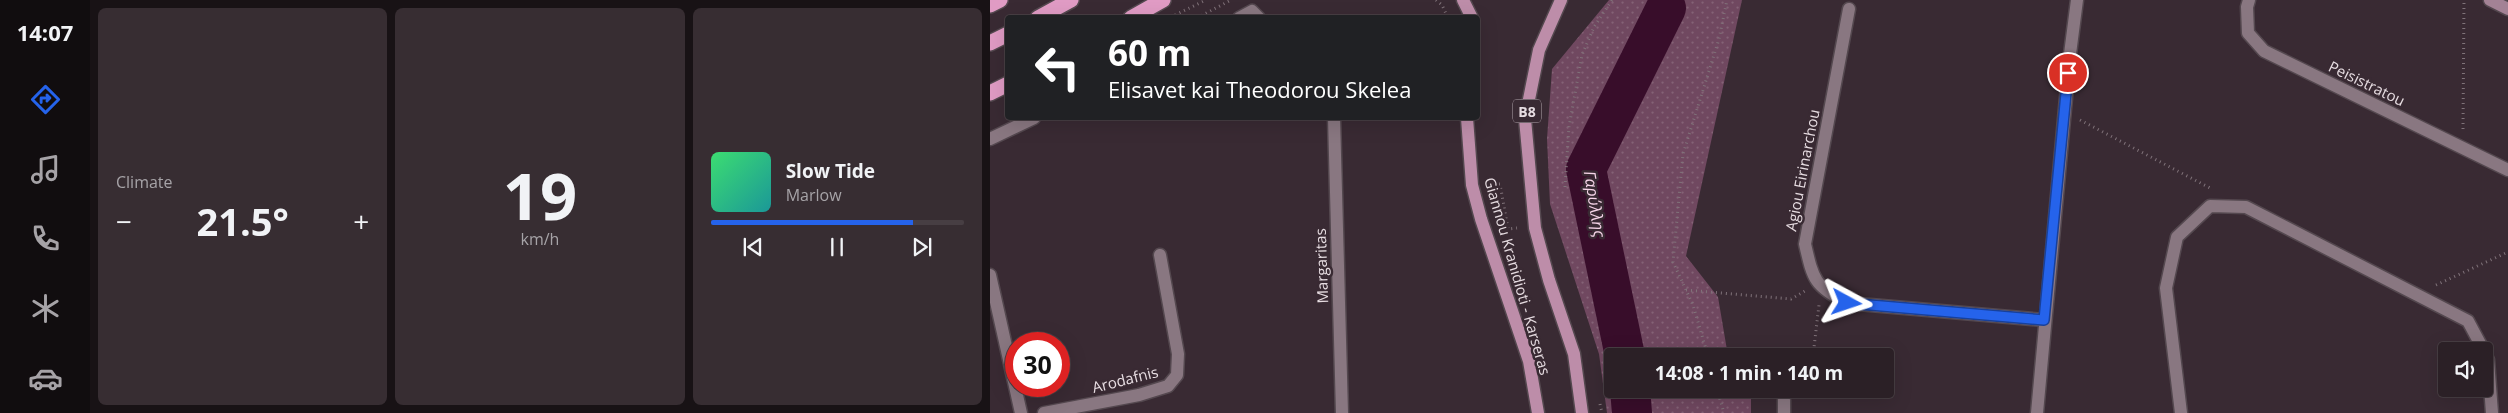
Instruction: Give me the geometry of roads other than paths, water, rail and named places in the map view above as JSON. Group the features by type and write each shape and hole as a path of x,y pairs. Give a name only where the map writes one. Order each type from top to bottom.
{"highway":[{"path":"990,5 1000,0"},
{"path":"1044,15 1071,0"},
{"path":"1136,15 1163,0"},
{"path":"990,43 1005,36"},
{"path":"990,93 1005,86"}],"main road":[{"path":"1463,0 1470,15"},
{"name":"Giannou Kranidioti - Karseras","path":"1561,0 1538,50 1525,119 1535,228 1549,280 1574,354 1582,413"},
{"path":"2490,0 2508,9"},
{"name":"Giannou Kranidioti - Karseras","path":"1467,120 1472,185 1481,219 1529,362 1538,413"}],"street":[{"path":"2037,413 2064,112 2077,0"},
{"name":"Peisistratou","path":"2249,0 2247,7 2248,33 2264,52 2508,170"},
{"name":"Agiou Eirinarchou","path":"1849,9 1805,244 1811,272 1824,291 1847,303 2044,320"},
{"path":"990,139 1030,120"},
{"name":"Margaritas","path":"1334,120 1342,413"},
{"path":"2181,413 2166,288 2177,237 2210,206 2246,207 2468,321 2479,342"},
{"name":"Arodafnis","path":"1044,413 1139,395 1168,386 1178,375 1178,354 1160,255"},
{"path":"990,276 1021,413"},
{"path":"2491,397 2492,413"}],"waterway":[{"name":"Γαρύλλης","path":"1623,348 1586,169 1666,8"},
{"name":"Γαρύλλης","path":"1631,398 1632,413"}]}
